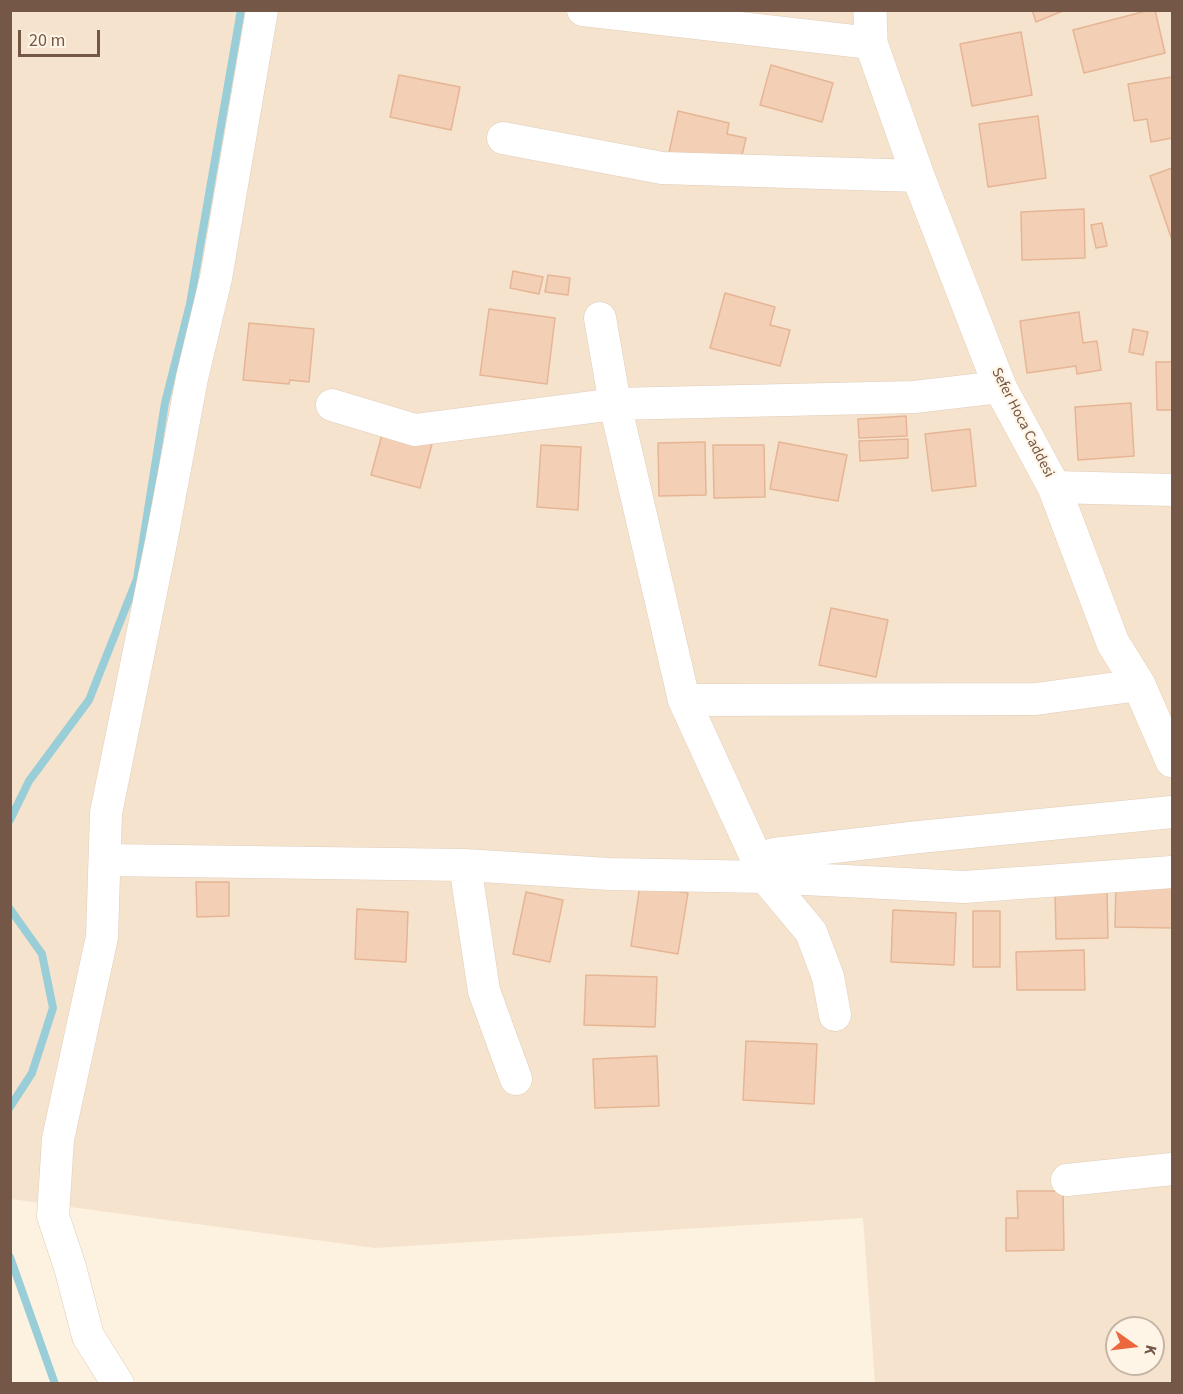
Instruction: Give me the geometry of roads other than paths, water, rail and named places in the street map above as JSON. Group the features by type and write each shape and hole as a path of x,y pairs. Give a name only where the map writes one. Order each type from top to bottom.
{"street":[{"path":"118,1383 88,1336 70,1267 53,1216 58,1139 102,937 106,813 192,378 216,278 262,10"},
{"path":"583,10 871,43"},
{"name":"Sefer Hoca Caddesi","path":"870,10 871,43 918,176 1000,387 1054,487 1113,643 1138,685 1173,760"},
{"path":"503,138 662,168 918,176"},
{"path":"600,318 615,404 684,700 765,878 811,932 828,977 835,1015"},
{"path":"332,405 415,430 615,404 914,397 1000,387"},
{"path":"1054,487 1173,490"},
{"path":"684,700 1036,699 1138,685"},
{"path":"765,878 774,855 919,837 1173,812"},
{"path":"105,860 465,865 609,874 964,887 1173,872"},
{"path":"465,865 484,991 516,1079"},
{"path":"1067,1180 1173,1169"}],"waterway":[{"path":"10,820 29,781 89,700 137,579 165,403 190,304 241,10"},
{"path":"10,909 42,954 53,1008 32,1073 10,1107"},
{"path":"10,1257 55,1384"}]}
